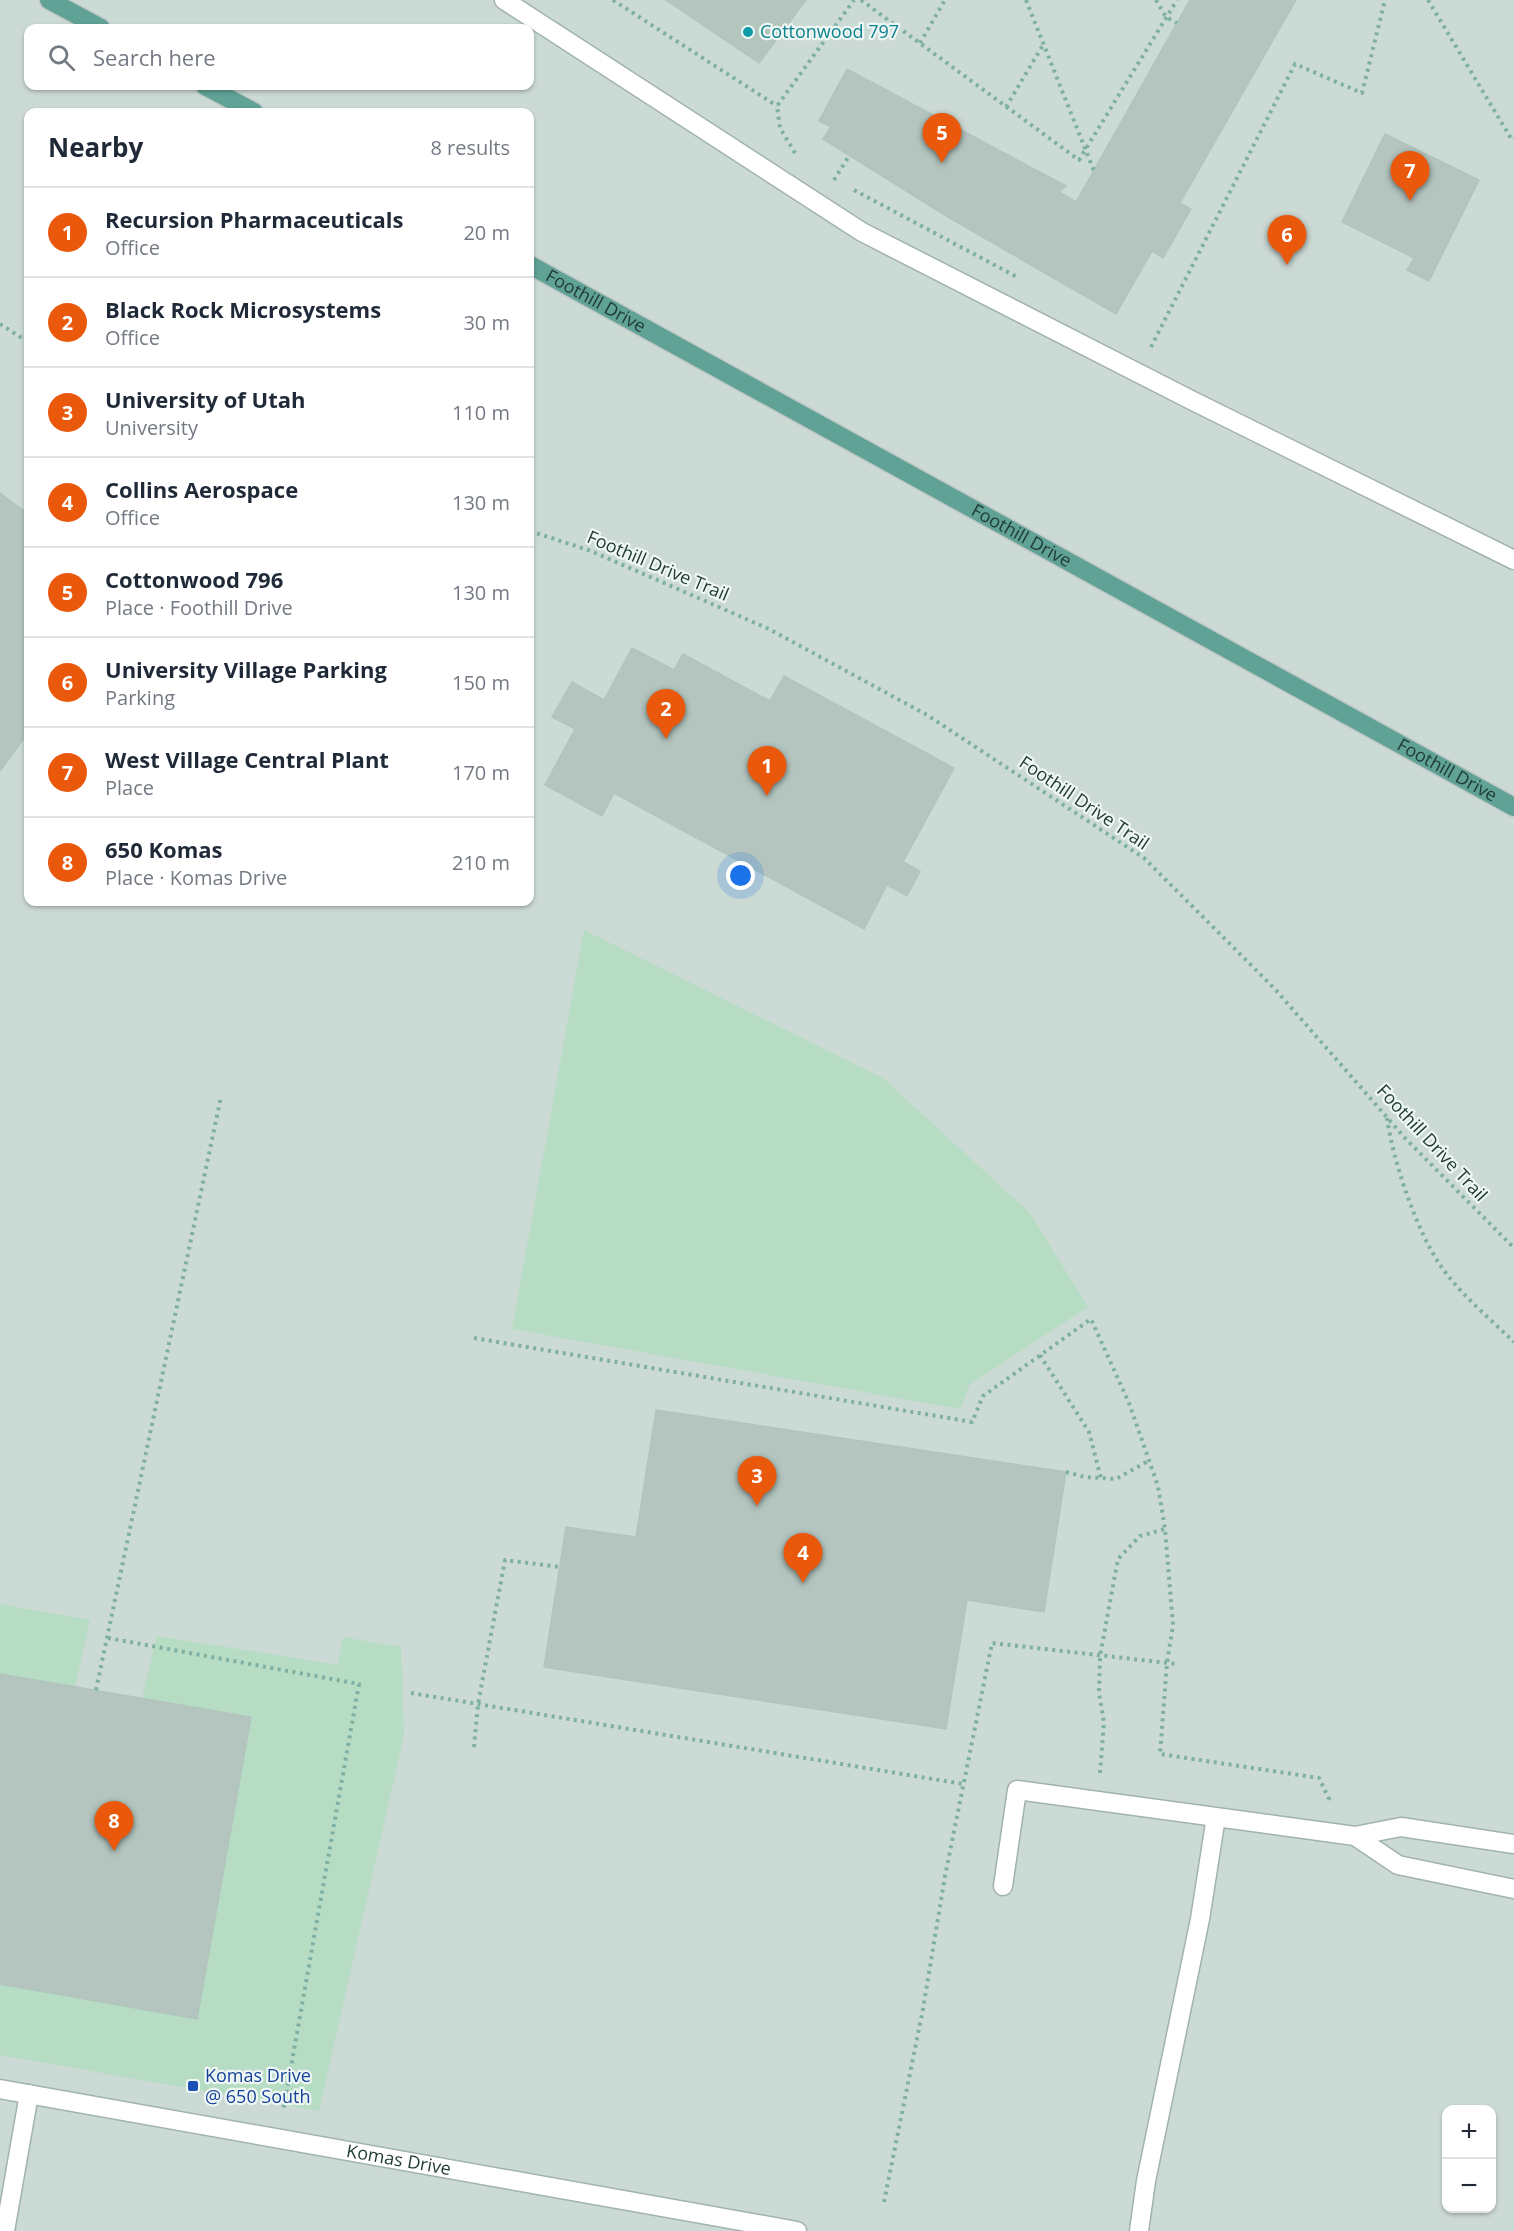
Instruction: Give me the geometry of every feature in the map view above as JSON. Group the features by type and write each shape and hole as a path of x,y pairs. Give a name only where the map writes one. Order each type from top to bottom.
{"main road":[{"path":"49,0 94,24"},
{"path":"213,90 246,108"},
{"name":"Foothill Drive","path":"534,267 1514,807"}],"street":[{"path":"504,0 862,232 1191,400 1514,560"},
{"path":"1003,1886 1017,1790 1355,1836 1401,1827 1514,1844"},
{"path":"1139,2231 1146,2181 1200,1919 1216,1817"},
{"path":"1355,1836 1398,1865 1514,1889"},
{"name":"Komas Drive","path":"0,2089 797,2231"},
{"path":"5,2231 29,2094"}],"path":[{"path":"613,0 777,106"},
{"path":"798,155 791,148 780,128 777,106 854,0"},
{"path":"861,0 1079,160 1177,0"},
{"path":"920,43 945,0"},
{"path":"1026,0 1094,171"},
{"path":"1156,0 1166,17 1177,22"},
{"path":"1142,343 1152,348 1295,64 1362,93 1385,0"},
{"path":"1428,0 1512,140 1514,139"},
{"path":"1006,106 1043,44"},
{"path":"834,180 849,156"},
{"path":"824,174 1019,277"},
{"path":"0,324 24,339"},
{"name":"Foothill Drive Trail","path":"534,532 591,551 769,629 927,715 1144,858 1274,988 1405,1138 1514,1248"},
{"path":"96,1690 221,1097"},
{"path":"1387,1117 1391,1146 1409,1198 1440,1265 1458,1287 1514,1342"},
{"path":"474,1338 972,1422 983,1396 1091,1320 1129,1403 1150,1460 1158,1486 1165,1529 1173,1625 1167,1663 1160,1754 1319,1778 1329,1799 1324,1807"},
{"path":"1040,1355 1089,1432 1101,1478"},
{"path":"1066,1472 1116,1479 1150,1460"},
{"path":"1100,1773 1104,1722 1099,1693 1100,1656 1118,1559 1140,1536 1165,1529"},
{"path":"474,1747 478,1704 505,1560 560,1567"},
{"path":"108,1638 359,1684 288,2093 277,2139"},
{"path":"884,2202 923,2009 945,1876 992,1643 1177,1664"},
{"path":"411,1693 963,1784"}],"shaded area":[{"path":"0,0 1514,0 1514,2231 0,2231"}],"green space":[{"path":"584,930 883,1078 1030,1213 1088,1307 970,1384 960,1409 512,1329"},
{"path":"0,1604 90,1620 75,1687 0,1674"},
{"path":"157,1636 338,1665 343,1637 401,1647 404,1735 319,2111 0,2055 0,1984 197,2019 251,1718 142,1698"}],"building":[{"name":"Cottonwood 797","path":"666,0 806,0 759,63"},
{"path":"1190,0 1296,0 1180,203 1191,209 1163,258 1152,251 1116,314 948,217 823,139 831,127 819,121 847,69 1066,186 1059,192 1076,202"},
{"path":"1385,134 1479,180 1429,281 1407,270 1414,258 1342,222"},
{"path":"0,493 24,511 24,738 0,771"},
{"path":"632,648 674,670 683,654 770,701 784,676 954,768 903,862 920,871 907,896 887,885 864,929 614,793 602,816 545,785 575,729 552,717 572,682 604,700"},
{"path":"656,1410 1066,1472 1044,1612 967,1600 946,1729 544,1667 566,1527 636,1537"},
{"path":"0,1674 251,1717 197,2019 0,1984"}],"place":[{"name":"Cottonwood 797","path":"748,32"},
{"name":"Cottonwood 796","path":"942,163"},
{"name":"West Village Central Plant","path":"1410,201"},
{"name":"University Village Parking","path":"1287,265"},
{"name":"Black Rock Microsystems","path":"666,739"},
{"name":"Recursion Pharmaceuticals","path":"767,796"},
{"name":"University of Utah","path":"757,1506"},
{"name":"Collins Aerospace","path":"803,1583"},
{"name":"650 Komas","path":"114,1851"},
{"name":"Komas Drive @ 650 South","path":"193,2086"}]}
